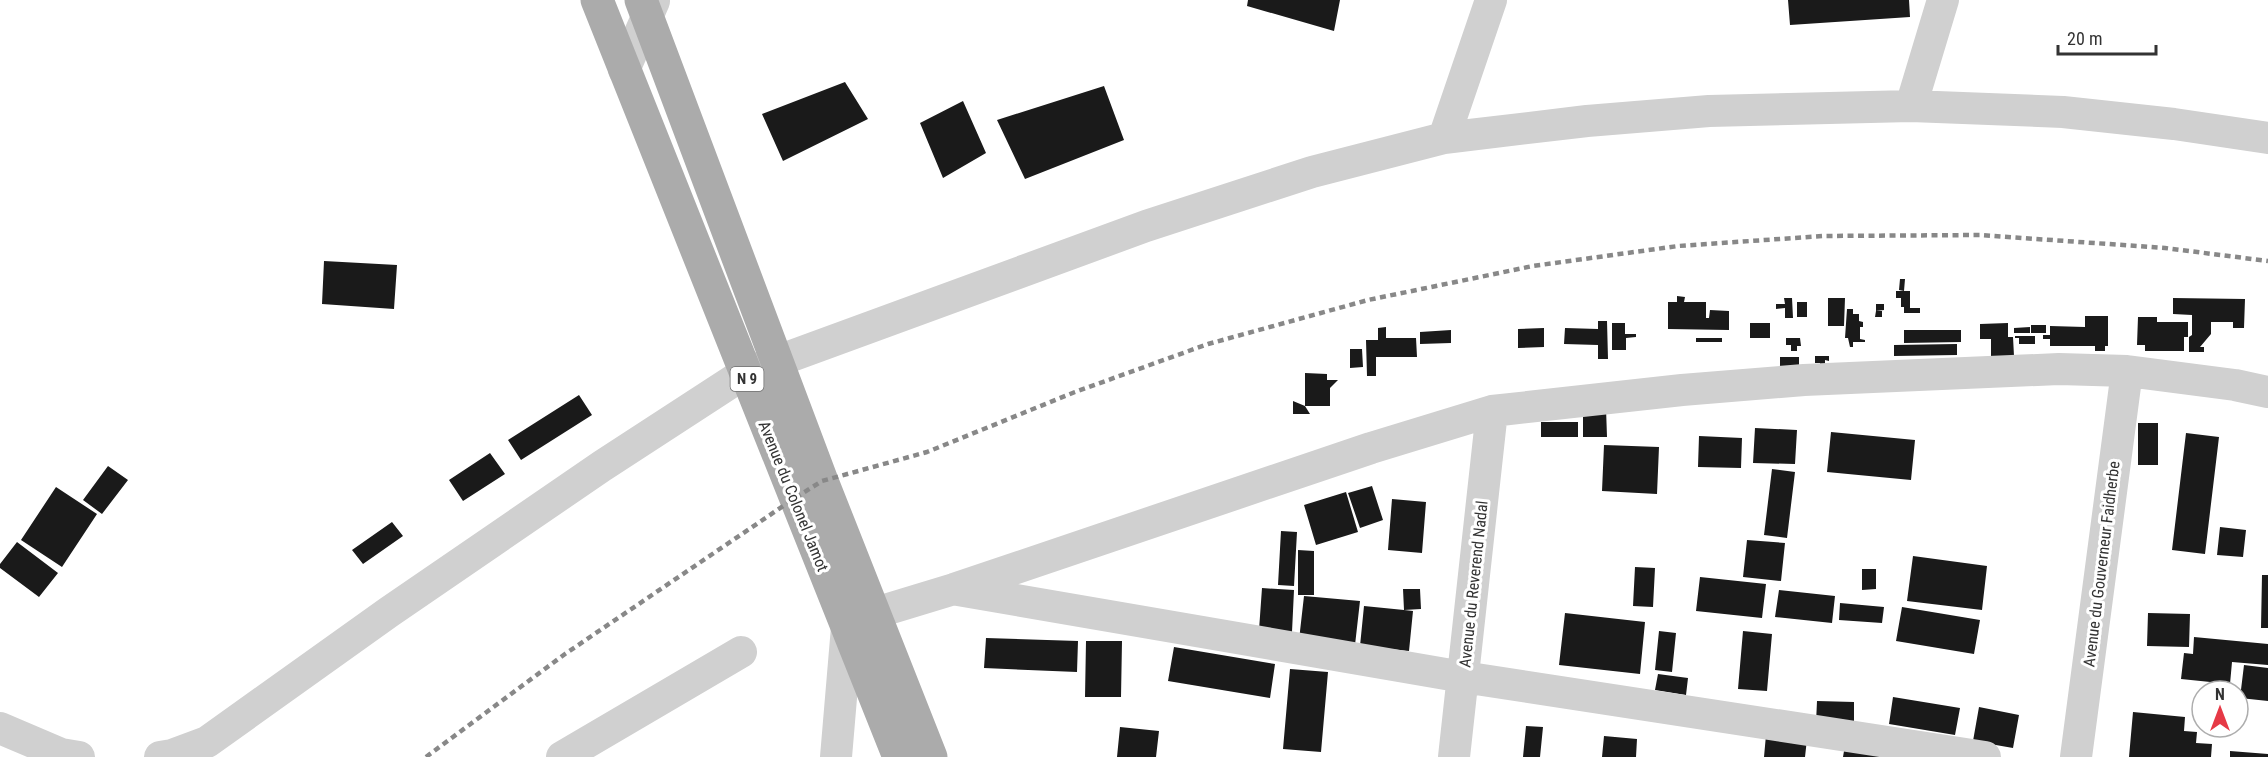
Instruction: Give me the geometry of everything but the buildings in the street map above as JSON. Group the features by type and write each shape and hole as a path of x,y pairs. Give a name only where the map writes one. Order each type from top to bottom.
{"main road":[{"name":"Avenue du Colonel Jamot","path":"597,0 745,373 861,620 931,757"},
{"name":"Avenue du Colonel Jamot","path":"648,6 778,360 861,620 899,757"}],"street":[{"path":"1444,138 1491,0"},
{"path":"1911,106 1943,0"},
{"path":"624,70 648,6"},
{"path":"160,757 207,742 602,466 745,373 1146,225 1312,172 1444,138 1587,121 1709,111 1911,106 2062,112 2174,123 2268,138"},
{"path":"836,757 861,620 1371,448 1492,411 1682,390 1804,380 2059,369 2127,371 2235,385 2268,392"},
{"name":"Avenue du Gouverneur Faidherbe","path":"2076,757 2127,371"},
{"name":"Avenue du Reverend Nadal","path":"1454,757 1492,411"},
{"path":"954,589 1462,677 1985,757"},
{"path":"562,757 741,652"},
{"path":"0,728 62,754 79,757"}],"railway":[{"path":"426,757 565,654 822,481 927,452 1075,392 1208,344 1368,300 1533,266 1678,246 1823,236 1980,235 2165,248 2268,261"}]}
